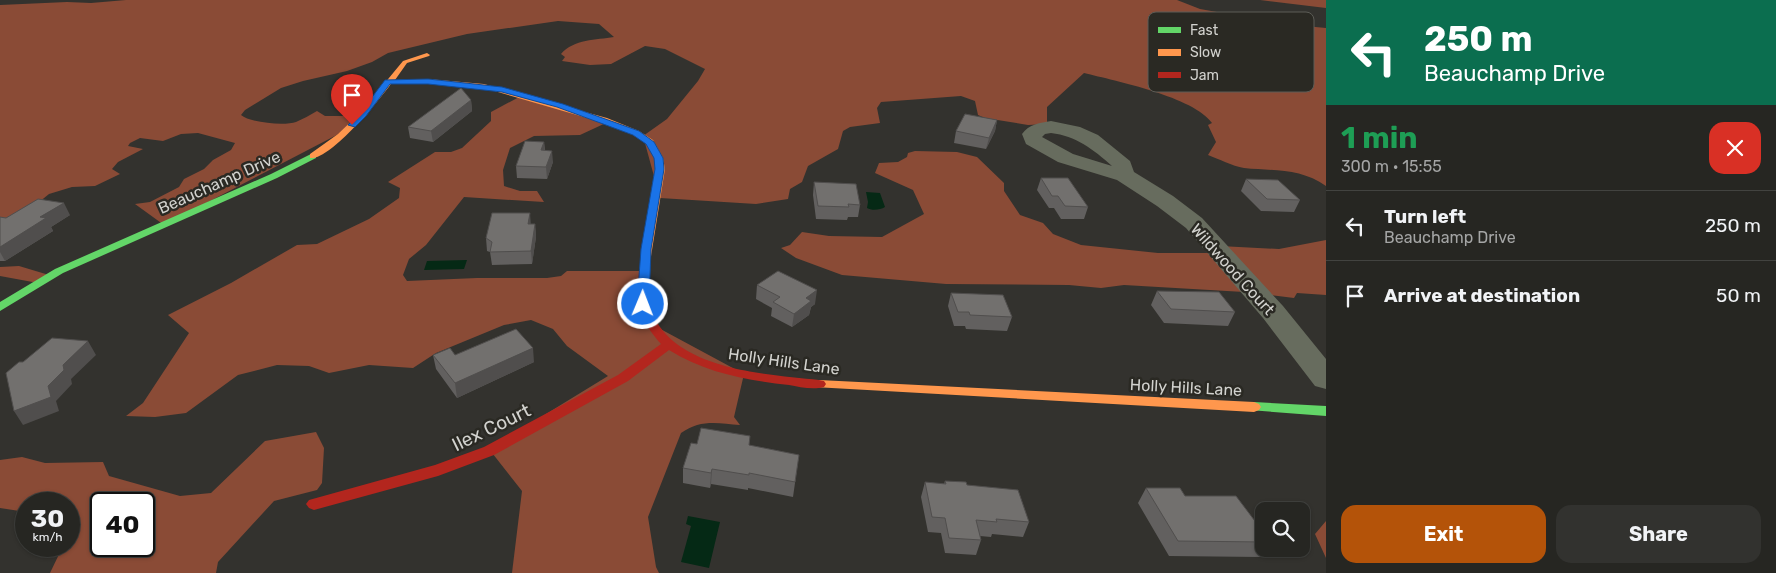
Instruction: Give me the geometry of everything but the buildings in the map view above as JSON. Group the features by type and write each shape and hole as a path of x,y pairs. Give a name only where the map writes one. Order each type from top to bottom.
{"street":[{"name":"Beauchamp Drive","path":"0,307 59,271 274,176 313,156 341,136 363,115 405,62 427,55"},
{"name":"Holly Hills Lane","path":"388,82 437,82 502,90 604,120 636,133 650,142 659,158 660,169 646,249 643,304 655,332 675,351 722,370 823,384 1326,411"},
{"name":"Wildwood Court","path":"1124,175 1194,223 1273,312 1326,379"},
{"name":"Ilex Court","path":"314,504 438,470 489,451 622,378 668,345"}],"shaded area":[{"path":"126,0 1177,0 1200,9 1217,12 1148,12 1148,89 1084,73 1047,107 1047,124 1028,125 985,118 978,115 975,101 961,96 881,102 877,108 880,123 850,127 843,131 838,149 808,166 802,182 790,189 788,199 756,204 660,198 643,136 667,119 698,81 705,69 665,49 645,46 611,64 590,65 562,61 565,57 561,54 572,45 614,37 599,24 558,21 467,34 388,53 372,62 347,71 281,88 245,110 241,115 259,122 284,124 296,122 317,111 325,116 357,116 354,126 164,225 135,204 150,202 179,187 184,179 204,169 213,160 231,150 235,143 198,133 181,134 163,141 140,138 128,146 143,149 118,162 112,169 120,174 95,186 72,187 49,194 33,207 0,224 0,5 67,2 91,3"},
{"path":"1260,0 1326,0 1326,8"},
{"path":"1314,27 1326,28 1326,186 1297,173 1244,168 1208,155 1216,142 1208,125 1212,123 1203,114 1189,105 1156,92 1314,92"},
{"path":"521,96 608,122 580,135 534,136 510,148 503,170 504,186 520,191 537,191 544,202 464,197 426,245 409,259 403,275 407,281 547,278 561,276 567,271 644,271 653,325 744,374 734,417 740,425 709,423 695,426 681,433 648,517 656,567 659,573 512,573 522,491 489,449 608,376 567,346 553,329 531,320 504,325 436,353 413,368 369,365 329,373 309,366 277,365 238,375 186,413 155,417 126,416 143,403 189,333 168,315 231,283 297,245 317,244 369,219 399,198 400,188 388,182 435,152 451,152 462,148 491,121 491,112"},
{"path":"915,151 957,152 977,157 1004,183 1004,191 1020,215 1043,223 1053,234 1081,245 1158,253 1220,253 1220,246 1279,249 1326,240 1326,295 1297,293 1294,298 1244,292 1124,285 1101,288 1069,285 946,284 842,275 796,258 781,248 790,245 802,232 829,236 882,237 924,214 913,190 875,173 879,163 898,162 907,157 908,153"},
{"path":"866,192 880,193 885,207 876,210 867,208"},
{"path":"467,260 464,269 424,270 427,261"},
{"path":"19,266 49,275 38,283 0,276 0,267"},
{"path":"316,432 324,448 322,483 317,490 274,501 218,562 216,573 50,573 58,557 80,557 80,492 15,492 15,510 0,508 0,460 22,457 45,463 103,462 109,476 180,496 211,493 265,441"},
{"path":"688,516 720,522 709,568 681,562 691,526 686,524"},
{"path":"1326,521 1326,558 1315,534"}],"traffic: fast":[{"path":"0,307 59,271 274,176 313,156"},
{"path":"1254,407 1326,411"}],"traffic: slow":[{"path":"313,156 341,136 363,115 405,62 427,55"},
{"path":"388,82 428,81 484,86 604,120 636,133 650,142 659,158 660,169 644,273"},
{"path":"819,384 1254,407"}],"traffic: jam":[{"path":"644,273 643,304 653,327 669,345 691,358 716,368 770,379 819,384"},
{"path":"314,504 438,470 489,451 623,378 668,345"}],"route":[{"path":"352,125 363,115 388,82 428,82 484,86 502,90 604,120 636,133 650,142 659,158 660,169 646,249 643,304"}]}
